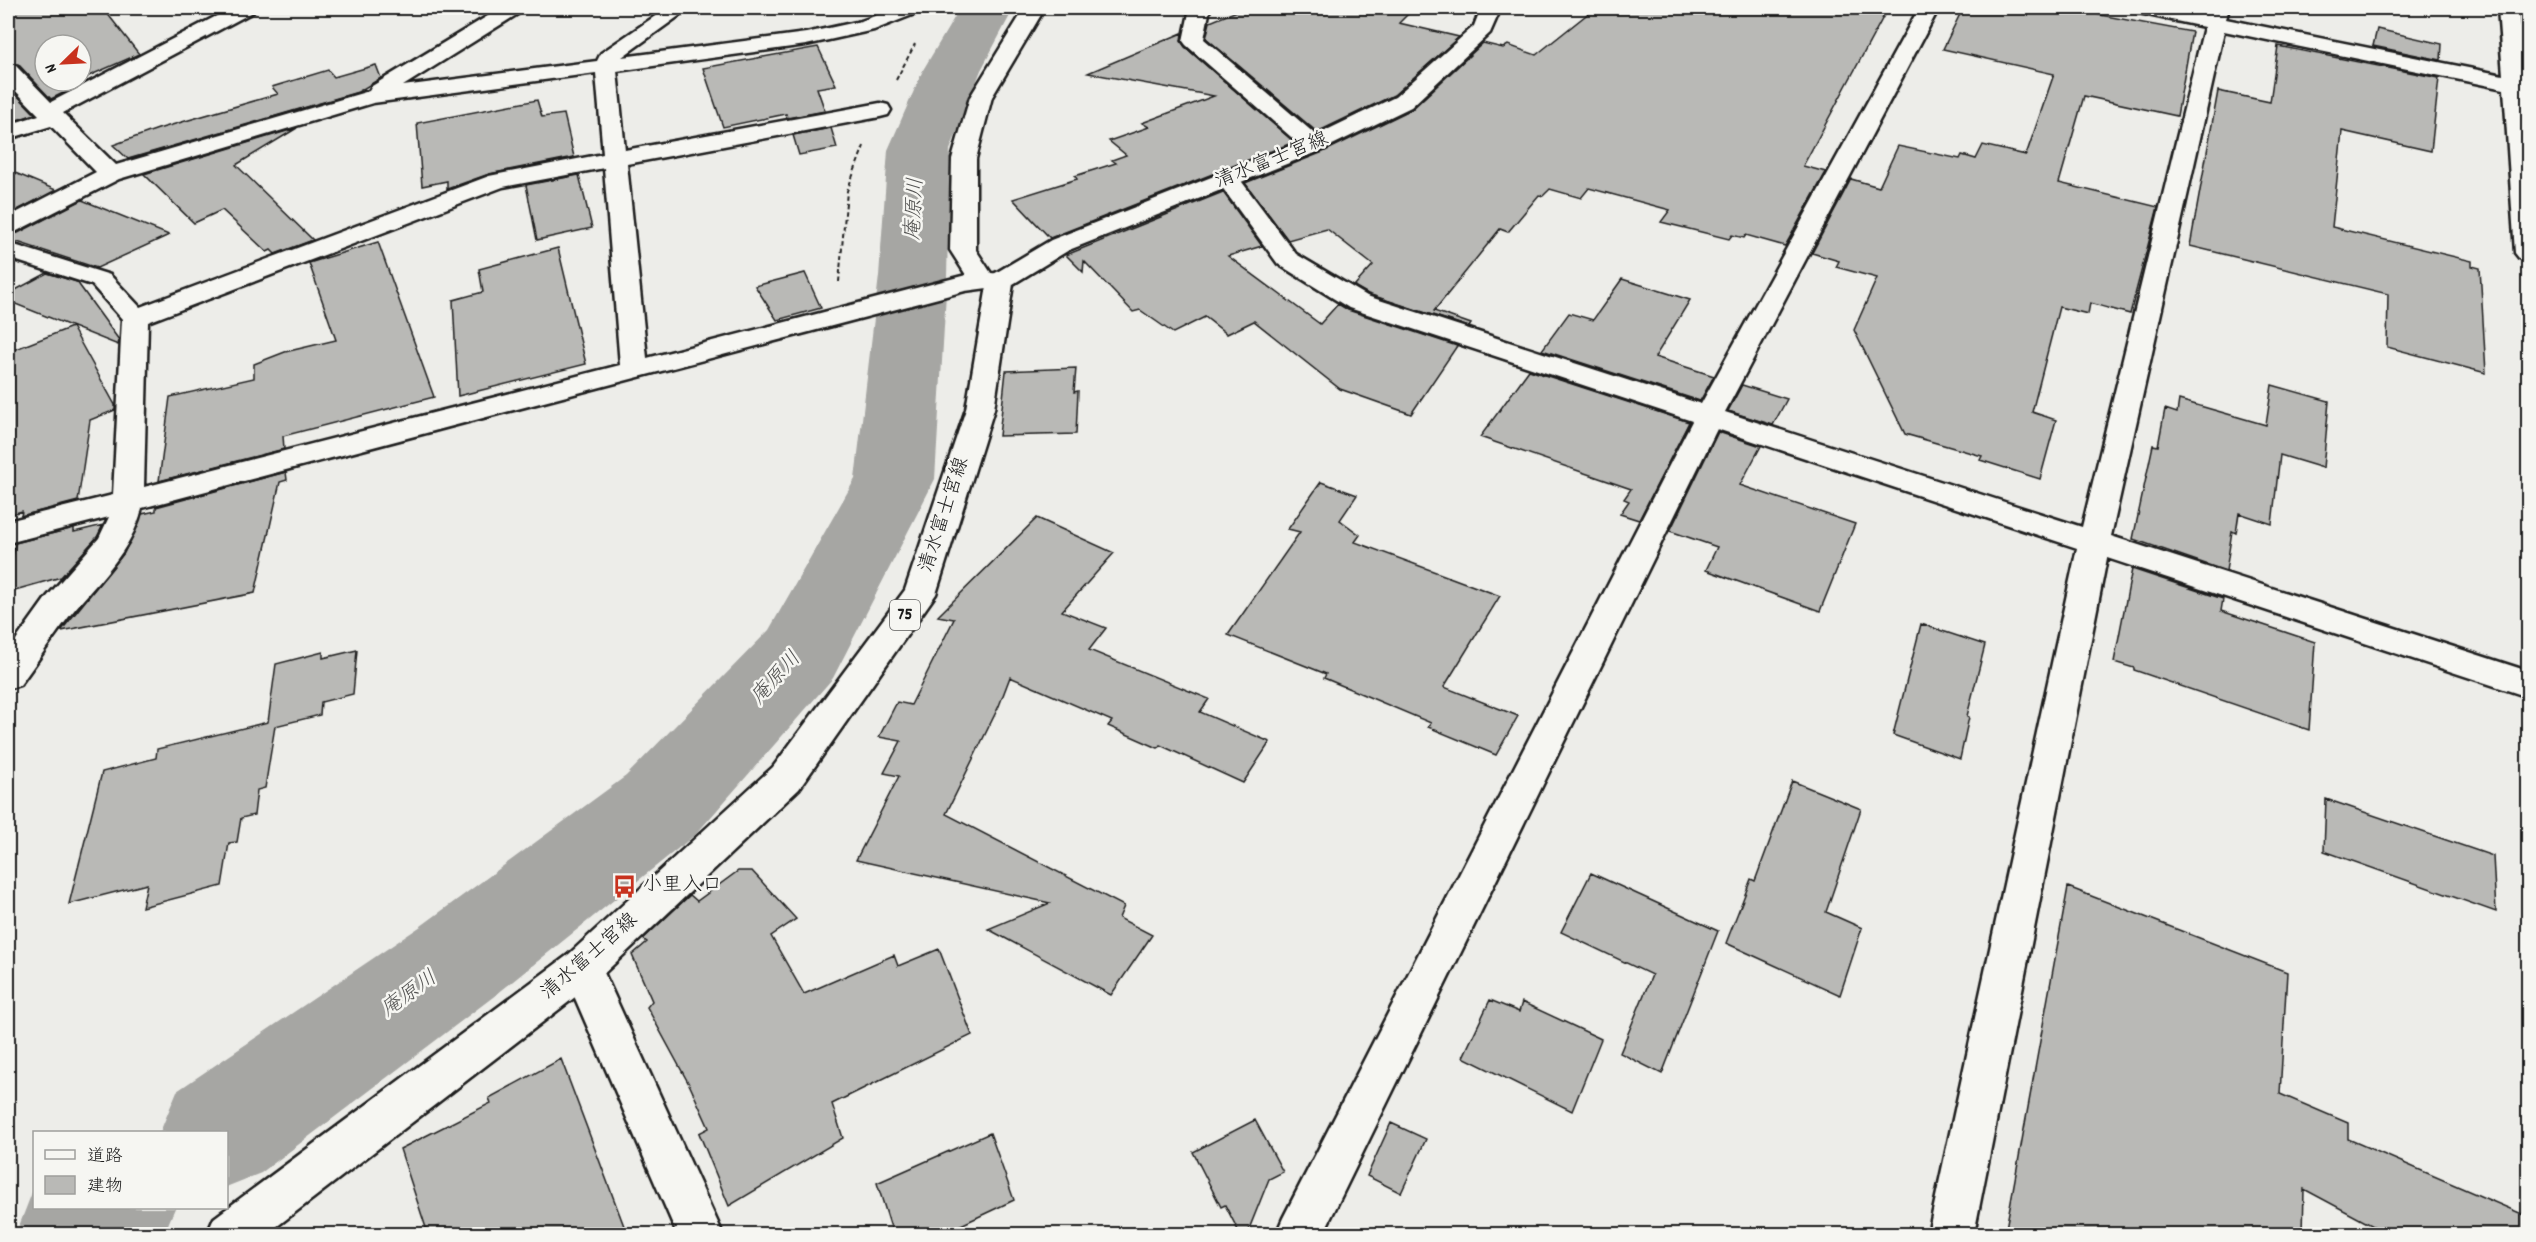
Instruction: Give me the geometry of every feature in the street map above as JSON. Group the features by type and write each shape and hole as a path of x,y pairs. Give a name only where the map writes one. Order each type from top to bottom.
{"street":[{"path":"8,132 51,115 246,8"},
{"path":"371,97 514,8"},
{"path":"634,370 606,66 608,57 680,8"},
{"path":"8,226 111,174 371,97 806,39 867,26 913,8"},
{"path":"8,532 842,314 982,282 963,250 964,159 981,97 1035,8"},
{"path":"1200,8 1194,41 1314,145"},
{"name":"清水富士宮線","path":"230,1234 582,968 786,778 920,594 980,409 982,282 1060,245 1314,145 1403,102 1483,29 1491,8"},
{"path":"1299,1234 1709,416 1929,8"},
{"path":"2141,8 2218,15 2521,85"},
{"path":"2508,8 2521,85 2529,254"},
{"path":"1951,1234 2094,542 2218,15"},
{"path":"8,71 111,174"},
{"path":"135,318 497,181 880,110"},
{"path":"1228,179 1287,259 1358,302 2529,684"},
{"path":"8,250 101,280 135,318 128,501 123,522 112,544 58,607 8,676"},
{"path":"582,968 700,1234"}],"path":[{"path":"842,314 847,191 880,110 919,36"}],"building":[{"path":"8,8 103,8 139,54 93,74 93,33 33,33 33,80 18,64 8,63"},
{"path":"1244,8 1414,8 1399,23 1459,37 1394,95 1317,132 1206,38 1210,22"},
{"path":"1595,8 1888,8 1803,166 1826,172 1785,246 1746,235 1744,238 1732,235 1729,239 1661,222 1670,210 1589,188 1581,198 1550,189 1543,196 1539,195 1508,232 1500,229 1434,311 1471,324 1469,327 1368,294 1354,286 1373,265 1327,229 1288,240 1245,183 1323,152 1412,109 1483,43 1503,48 1508,45 1536,55"},
{"path":"1963,8 2063,8 2192,32 2177,116 2084,96 2059,183 2158,207 2130,314 2090,303 2088,314 2059,307 2032,412 2056,420 2040,479 1980,460 1982,456 1905,434 1854,330 1877,278 1836,267 1839,261 1812,253 1851,179 1879,187 1898,146 1960,159 1962,155 1976,159 1983,145 2026,155 2054,74 1943,49"},
{"path":"2377,29 2442,44 2441,60 2373,46"},
{"path":"1182,33 1181,41 1185,47 1294,142 1050,238 1013,199 1077,179 1075,176 1116,163 1112,160 1126,155 1109,141 1149,127 1142,123 1214,96 1088,73"},
{"path":"2278,46 2439,78 2431,151 2342,131 2332,227 2472,261 2472,266 2480,268 2486,373 2387,347 2388,294 2190,246 2218,91 2270,102"},
{"path":"818,47 836,85 817,88 825,111 787,118 786,114 723,127 703,68"},
{"path":"376,65 381,78 358,92 128,159 113,145 158,129 278,94 272,87 328,70 334,77"},
{"path":"8,86 35,114 8,123"},
{"path":"45,93 63,93 51,99"},
{"path":"537,100 542,117 564,114 574,157 489,174 447,189 447,181 422,186 417,123"},
{"path":"297,128 236,165 313,240 275,254 271,250 267,252 222,210 194,223 144,174"},
{"path":"831,128 837,148 799,155 793,135"},
{"path":"8,170 56,190 8,215"},
{"path":"579,175 592,228 537,240 526,185"},
{"path":"1223,192 1262,246 1228,256 1320,324 1338,304 1348,310 1457,346 1411,414 1340,389 1254,321 1227,334 1205,317 1173,333 1140,310 1133,312 1084,261 1083,272 1066,255"},
{"path":"82,200 169,235 97,268 8,239 8,235 18,233"},
{"path":"378,242 434,397 283,436 284,449 159,481 170,397 254,378 254,364 285,352 336,340 309,263"},
{"path":"558,248 586,364 458,396 453,300 483,292 479,269"},
{"path":"47,273 77,282 119,340 118,345 8,301 8,294"},
{"path":"805,273 821,308 777,320 755,286"},
{"path":"1622,279 1690,300 1655,357 1714,376 1700,401 1542,350 1569,313 1593,320"},
{"path":"72,327 115,405 115,410 90,420 78,501 21,516 22,511 8,515 8,352"},
{"path":"1076,368 1074,392 1078,391 1076,434 999,436 1006,371"},
{"path":"1529,370 1689,422 1639,520 1620,514 1629,501 1624,499 1631,489 1480,437"},
{"path":"1742,385 1787,399 1773,425 1728,411"},
{"path":"2272,385 2329,401 2323,468 2280,455 2272,524 2239,513 2236,533 2232,531 2226,571 2133,539 2153,445 2158,446 2165,409 2177,413 2179,400 2266,425"},
{"path":"1718,432 1761,446 1740,485 1855,524 1820,611 1706,570 1717,547 1670,531"},
{"path":"286,472 287,480 280,482 255,593 61,631 124,553 142,514 156,511 156,507"},
{"path":"1321,482 1357,495 1340,520 1360,535 1355,542 1500,596 1444,687 1518,716 1496,755 1428,727 1431,723 1324,678 1326,674 1228,635 1300,532 1288,529"},
{"path":"1037,518 1114,553 1062,611 1106,628 1089,650 1209,699 1200,712 1270,742 1243,783 1160,745 1158,748 1108,726 1112,721 1010,677 999,706 946,814 1124,906 1119,918 1152,935 1111,995 988,929 1050,903 856,860 899,776 884,773 901,741 879,737 897,702 911,705 954,619 938,616"},
{"path":"103,525 97,537 61,577 8,592 15,543 74,528 74,532"},
{"path":"2132,569 2223,599 2221,611 2315,642 2309,730 2114,662"},
{"path":"1921,624 1985,645 1967,716 1969,717 1960,759 1893,735"},
{"path":"357,650 353,694 321,702 320,715 275,726 265,788 257,790 254,815 241,818 237,842 229,843 222,886 142,907 147,884 69,904 102,772 156,758 157,749 268,722 276,664 323,652 323,658"},
{"path":"1792,781 1861,809 1826,912 1862,928 1840,995 1726,943 1751,879 1755,881"},
{"path":"2326,799 2493,856 2496,912 2324,851"},
{"path":"738,871 752,871 796,919 771,936 804,994 894,955 898,966 939,949 972,1035 832,1104 843,1138 729,1206 699,1133 709,1128 690,1086 647,1007 652,1001 632,955 647,942 643,939 690,895 697,901"},
{"path":"1591,873 1718,931 1662,1074 1620,1053 1652,975 1561,932"},
{"path":"2068,887 2287,972 2280,1094 2348,1123 2348,1139 2529,1217 2529,1234 2388,1234 2304,1189 2303,1234 2005,1234"},
{"path":"1490,1000 1519,1012 1522,1002 1601,1039 1572,1111 1463,1057"},
{"path":"561,1059 627,1234 428,1234 400,1149 491,1103 489,1098"},
{"path":"1255,1120 1283,1172 1269,1179 1247,1234 1240,1234 1225,1205 1221,1207 1193,1152"},
{"path":"1391,1123 1426,1139 1401,1193 1367,1176"},
{"path":"990,1133 1014,1200 942,1234 893,1234 877,1183"}],"waterway":[{"name":"庵原川","path":"220,1131 459,960 661,805 801,654 895,479 913,276 919,150 952,70 987,8"},
{"name":"庵原川","path":"77,1234 113,1209"}],"place":[{"name":"小里入口","path":"624,886"}]}
